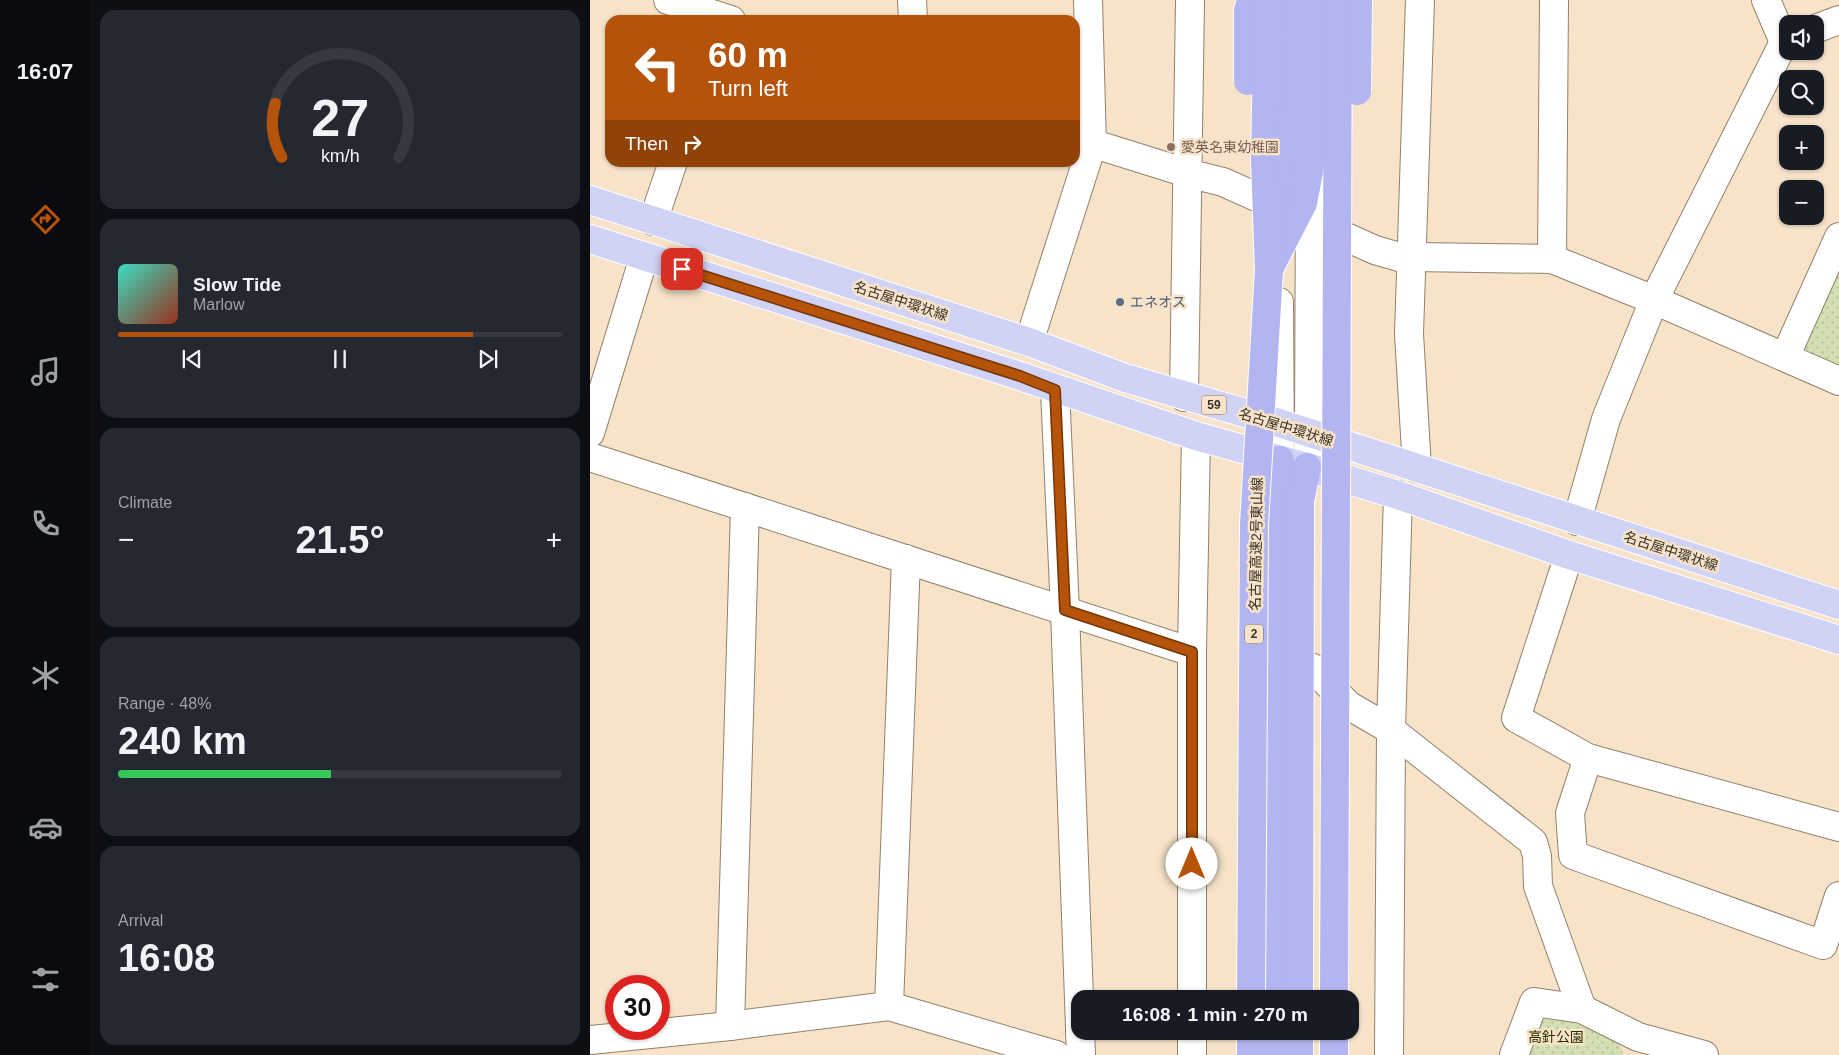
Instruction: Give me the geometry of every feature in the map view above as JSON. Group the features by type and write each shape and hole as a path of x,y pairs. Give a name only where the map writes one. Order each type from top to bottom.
{"highway":[{"path":"1251,0 1248,10 1248,164 1269,270"},
{"path":"1268,0 1264,161 1269,270"},
{"path":"1269,270 1288,168 1289,0"},
{"path":"1269,270 1303,203 1310,166 1311,0"},
{"path":"1334,990 1338,0"},
{"path":"1337,276 1356,160 1358,0"},
{"name":"名古屋高速2号東山線","path":"1251,990 1254,524 1269,270"},
{"path":"1280,460 1289,552 1300,990"},
{"path":"1275,990 1289,552 1307,467"},
{"path":"1251,1040 1251,1055"},
{"path":"1275,1040 1275,1055"},
{"path":"1299,1040 1299,1055"},
{"path":"1334,1040 1334,1055"}],"main road":[{"name":"名古屋中環状線","path":"590,200 1030,342 1125,378 1184,397 1279,423 1839,605"},
{"path":"590,239 1020,376 1055,390 1196,436 1398,495 1569,555 1839,640"}],"street":[{"path":"668,0 720,14"},
{"path":"912,0 913,15"},
{"path":"1080,157 1084,142 1088,0"},
{"path":"1184,397 1190,0"},
{"path":"1278,0 1280,460"},
{"path":"1307,467 1309,433 1311,0"},
{"path":"1417,468 1409,334 1413,259 1420,0"},
{"path":"1552,259 1554,0"},
{"path":"1766,0 1779,27"},
{"path":"1824,26 1839,20"},
{"path":"1577,521 1606,419 1654,300 1779,55"},
{"path":"1084,142 1223,182 1376,250 1413,259 1552,259 1654,300 1839,381"},
{"path":"653,221 671,167"},
{"path":"1030,342 1077,167"},
{"path":"1785,357 1839,237"},
{"path":"590,433 644,257"},
{"path":"1055,390 1079,990"},
{"path":"1192,990 1192,652 1196,436"},
{"path":"590,457 1192,652"},
{"path":"1389,1055 1391,730 1398,495"},
{"path":"730,1026 745,507"},
{"path":"1569,555 1516,718 1588,758 1839,827"},
{"path":"889,1006 906,559"},
{"path":"1313,668 1348,705 1391,730 1533,842 1537,856 1538,886 1582,1009"},
{"path":"1588,758 1570,813 1573,855 1824,945 1839,896"},
{"path":"1514,1055 1534,1002 1582,1009 1635,1046 1704,1055"},
{"path":"590,1040 730,1026 889,1006 1056,1055"},
{"path":"1080,1040 1081,1055"},
{"path":"1192,1040 1192,1055"}],"green space":[{"path":"1839,265 1839,372 1804,357 1803,345"},
{"name":"高針公園","path":"1549,1016 1614,1034 1623,1052 1622,1055 1528,1055 1540,1022"}],"place":[{"name":"愛英名東幼稚園","path":"1171,147"},
{"name":"エネオス","path":"1120,302"}],"route":[{"path":"682,269 1020,376 1055,390 1065,610 1192,652 1192,864"}]}
